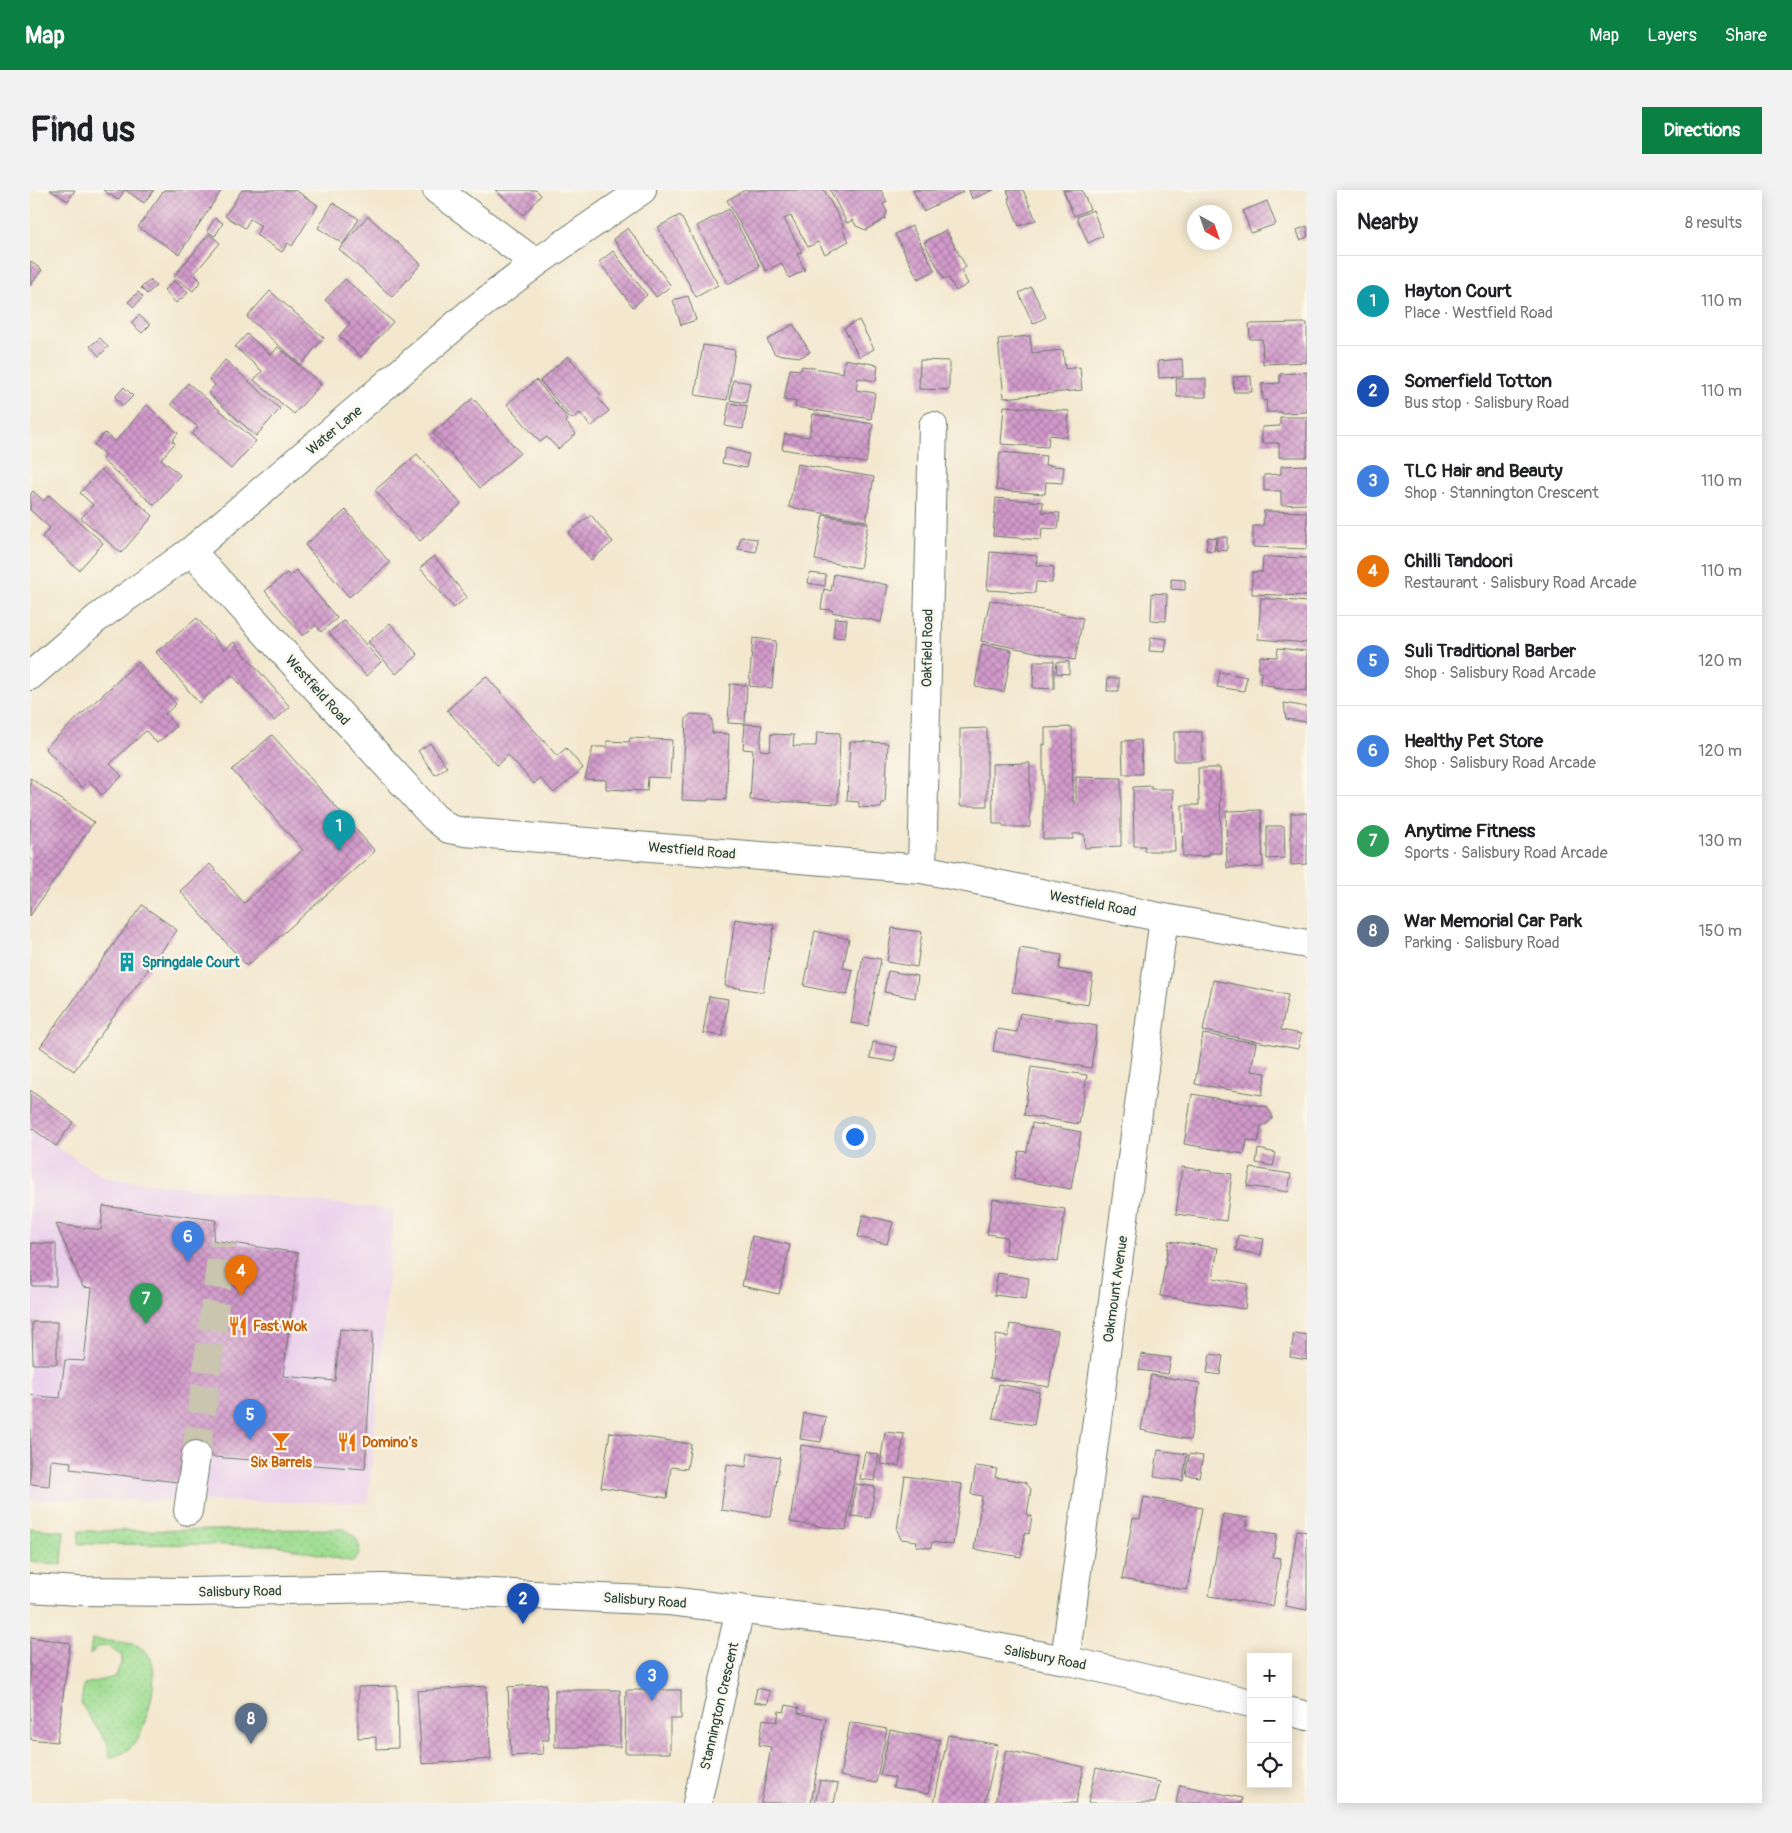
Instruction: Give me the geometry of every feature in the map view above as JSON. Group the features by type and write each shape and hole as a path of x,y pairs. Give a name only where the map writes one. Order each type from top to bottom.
{"street":[{"path":"437,190 536,263"},
{"name":"Water Lane","path":"30,676 96,618 191,551 469,314 536,263 642,190"},
{"name":"Oakfield Road","path":"922,869 933,426"},
{"name":"Westfield Road","path":"191,551 434,817 449,829 465,832 922,869 1164,918 1307,944"},
{"name":"Oakmount Avenue","path":"1065,1660 1164,918"},
{"path":"188,1511 196,1455"},
{"name":"Salisbury Road","path":"30,1588 79,1591 190,1592 383,1588 669,1600 894,1628 1065,1660 1247,1702"},
{"name":"Stannington Crescent","path":"697,1803 740,1610"},
{"path":"1292,1712 1307,1716"}],"shaded area":[{"path":"30,1129 105,1178 394,1210 368,1503 30,1499"}],"green space":[{"path":"30,1528 64,1531 62,1565 30,1561"},
{"path":"345,1529 354,1536 359,1544 359,1553 353,1562 276,1545 79,1544 79,1531"},
{"path":"92,1639 138,1646 150,1657 153,1665 153,1688 144,1725 135,1743 130,1748 112,1757 109,1756 108,1744 81,1704 84,1684 115,1677 121,1664 122,1656 107,1646 98,1647 90,1655"}],"building":[{"path":"50,190 75,190 68,201"},
{"path":"103,190 125,190 118,200"},
{"path":"125,190 154,190 144,203"},
{"path":"164,190 222,190 179,254 138,227"},
{"path":"242,190 295,190 318,205 292,246 288,243 282,252 256,235 261,226 250,219 245,228 225,216"},
{"path":"495,190 536,190 541,195 524,215"},
{"path":"745,190 824,190 844,227 842,228 849,241 825,254 818,242 808,247 791,216 784,219 802,252 797,254 805,270 789,278 781,263 766,271 727,200"},
{"path":"830,190 881,190 887,202 883,204 887,212 885,219 866,230 856,226 853,220 847,223"},
{"path":"913,190 962,190 963,192 923,211"},
{"path":"969,190 994,190 972,199"},
{"path":"1007,190 1023,190 1036,220 1019,226 1008,198 1010,198"},
{"path":"1063,190 1082,190 1090,209 1074,216"},
{"path":"1267,201 1276,224 1251,233 1243,211"},
{"path":"333,203 359,219 343,244 318,228"},
{"path":"729,209 760,267 728,284 697,226"},
{"path":"1093,210 1103,236 1088,243 1077,217"},
{"path":"680,215 718,285 696,297 658,227"},
{"path":"368,216 421,264 392,297 339,249"},
{"path":"215,218 223,223 215,236 207,231"},
{"path":"912,226 935,271 918,279 895,234"},
{"path":"1307,226 1307,237 1300,240 1297,230"},
{"path":"628,228 671,286 656,297 613,239"},
{"path":"946,230 966,267 961,270 968,284 956,291 948,277 944,279 924,242"},
{"path":"209,234 220,243 194,274 201,281 193,291 174,276"},
{"path":"613,251 647,295 633,307 599,262"},
{"path":"30,261 42,270 30,286"},
{"path":"345,279 393,322 361,357 339,336 350,323 325,300"},
{"path":"150,280 156,286 147,294 141,288"},
{"path":"175,280 188,293 176,303 164,290"},
{"path":"1031,287 1046,317 1033,324 1019,293"},
{"path":"270,291 324,338 301,365 247,317"},
{"path":"138,292 143,297 134,307 128,302"},
{"path":"688,296 696,320 681,325 673,300"},
{"path":"139,315 150,325 142,333 131,323"},
{"path":"859,320 874,349 859,357 844,328"},
{"path":"1307,323 1307,362 1263,364 1262,339 1250,339 1249,324"},
{"path":"793,324 810,352 801,357 775,354 767,340"},
{"path":"247,334 271,355 278,347 321,384 294,414 254,380 262,371 235,347"},
{"path":"1030,336 1032,353 1063,350 1065,369 1080,367 1082,390 1004,398 998,339"},
{"path":"100,338 108,347 99,356 90,346"},
{"path":"703,345 735,350 727,400 695,395"},
{"path":"568,356 601,395 598,398 609,411 591,427 580,413 572,419 540,381"},
{"path":"845,359 878,365 876,381 858,378 856,390 875,393 871,419 795,407 796,402 784,400 790,369 801,370 802,366 843,373"},
{"path":"1182,359 1183,377 1159,378 1158,361"},
{"path":"225,360 280,409 256,436 208,393 215,385 209,379"},
{"path":"920,360 949,361 949,390 919,389"},
{"path":"1307,372 1307,412 1267,412 1266,400 1263,401 1262,384 1280,383 1280,374"},
{"path":"1251,376 1252,392 1234,392 1233,377"},
{"path":"1176,379 1206,379 1206,397 1177,397"},
{"path":"536,380 568,418 565,421 576,434 558,449 547,437 540,442 507,404"},
{"path":"733,380 750,383 746,403 730,400"},
{"path":"188,383 256,441 231,469 192,434 198,427 171,404"},
{"path":"124,387 133,396 123,406 115,397"},
{"path":"473,398 520,453 480,488 433,433"},
{"path":"729,403 747,406 743,429 725,426"},
{"path":"147,405 178,433 172,441 175,443 161,459 180,475 154,505 102,460 105,455 94,445 105,433 115,442"},
{"path":"1004,406 1069,411 1067,437 1049,435 1048,447 1001,444"},
{"path":"813,414 873,424 866,463 782,449 785,434 809,437"},
{"path":"1280,417 1307,417 1307,457 1279,457 1279,443 1262,443 1262,427 1280,426"},
{"path":"726,448 749,454 746,468 722,463"},
{"path":"1000,452 1046,456 1045,465 1064,467 1062,483 1046,482 1045,494 996,490"},
{"path":"417,454 461,504 420,541 375,490"},
{"path":"797,464 874,477 866,521 789,507"},
{"path":"1307,465 1307,504 1281,505 1281,491 1264,491 1264,475 1281,474 1281,466"},
{"path":"101,470 153,516 121,553 81,518 93,505 80,493"},
{"path":"33,491 44,501 49,495 103,543 79,570 42,537 50,528 30,510 30,495"},
{"path":"996,498 1043,502 1042,512 1060,513 1058,529 1042,528 1041,540 993,536"},
{"path":"346,510 390,563 349,597 305,545"},
{"path":"1264,511 1307,512 1307,549 1253,547 1253,526 1263,526"},
{"path":"591,515 613,542 591,560 568,533"},
{"path":"823,515 868,523 860,568 815,560"},
{"path":"741,537 757,539 756,552 738,549"},
{"path":"1208,537 1216,538 1214,551 1206,550"},
{"path":"1217,537 1227,537 1227,551 1216,550"},
{"path":"990,552 1037,556 1036,565 1054,567 1052,583 1036,582 1035,593 987,590"},
{"path":"434,556 467,597 454,608 420,568"},
{"path":"1263,557 1307,558 1307,596 1252,594 1252,572 1262,572"},
{"path":"296,570 337,618 321,632 316,625 303,636 265,591 287,573 290,576"},
{"path":"810,573 826,575 825,586 808,583"},
{"path":"834,574 888,585 881,622 821,609 824,589 831,591"},
{"path":"1171,579 1185,580 1185,590 1171,589"},
{"path":"1152,593 1167,594 1166,621 1151,620"},
{"path":"1261,598 1307,602 1307,643 1258,639"},
{"path":"990,600 1083,618 1075,660 981,641"},
{"path":"197,618 224,650 234,642 290,707 274,721 232,675 199,703 156,652"},
{"path":"835,618 847,619 845,638 833,637"},
{"path":"344,620 381,662 366,676 329,633"},
{"path":"390,623 418,655 396,674 368,642"},
{"path":"1151,637 1167,639 1165,652 1149,651"},
{"path":"753,638 776,641 772,688 749,686"},
{"path":"982,644 1012,650 1004,692 975,686"},
{"path":"1278,648 1307,651 1307,691 1273,688 1273,686 1260,684 1261,672 1258,672 1260,656 1277,657"},
{"path":"1034,661 1054,661 1054,689 1033,688"},
{"path":"138,662 176,704 165,714 176,727 157,743 146,731 128,747 110,764 122,776 102,795 89,781 82,788 45,748"},
{"path":"1057,662 1069,662 1069,674 1056,673"},
{"path":"1220,672 1247,677 1244,691 1217,687"},
{"path":"486,676 557,756 566,748 583,768 554,793 540,778 534,784 508,755 497,765 447,710"},
{"path":"1108,678 1119,678 1119,691 1107,691"},
{"path":"730,684 747,685 745,724 728,723"},
{"path":"1284,703 1307,707 1307,722 1286,719"},
{"path":"691,714 707,715 712,720 712,733 729,734 726,800 682,800 686,718"},
{"path":"745,724 762,725 760,750 770,751 771,734 794,735 793,746 816,746 817,732 840,733 838,804 750,800 753,750 743,749"},
{"path":"1072,727 1073,802 1076,802 1076,777 1121,778 1121,846 1085,848 1084,834 1073,834 1073,839 1043,839 1043,744 1045,745 1045,728"},
{"path":"987,728 987,806 960,806 960,729"},
{"path":"1174,732 1202,732 1202,761 1174,761"},
{"path":"272,735 375,851 247,966 180,891 210,864 244,903 303,850 232,770"},
{"path":"630,738 672,740 670,778 648,777 647,791 606,789 606,780 585,779 593,747 607,747 607,741 629,742"},
{"path":"1141,740 1142,774 1123,774 1122,741"},
{"path":"850,741 888,743 885,803 882,803 881,808 859,807 859,802 847,801"},
{"path":"430,743 447,767 435,775 418,751"},
{"path":"1030,763 1030,827 1003,827 1003,824 993,824 992,764"},
{"path":"1198,768 1220,768 1221,853 1209,853 1209,856 1183,857 1182,805 1199,805"},
{"path":"30,778 94,822 30,916"},
{"path":"1151,786 1151,789 1173,789 1175,851 1144,851 1145,846 1134,846 1133,787"},
{"path":"1261,810 1263,867 1227,868 1226,811"},
{"path":"1291,813 1307,813 1307,864 1291,865"},
{"path":"1267,826 1284,826 1285,858 1267,859"},
{"name":"Springdale Court","path":"142,905 177,930 74,1071 40,1047"},
{"path":"735,919 774,925 763,992 725,986"},
{"path":"892,928 922,932 917,967 887,962"},
{"path":"815,931 849,939 843,968 853,970 847,995 804,986"},
{"path":"1020,948 1062,955 1059,969 1093,975 1088,1005 1012,992"},
{"path":"863,956 881,959 868,1026 851,1023"},
{"path":"888,971 918,976 915,998 884,992"},
{"path":"1213,980 1288,995 1281,1030 1301,1034 1298,1049 1203,1031"},
{"path":"709,996 728,999 723,1036 703,1033"},
{"path":"1020,1013 1097,1026 1091,1068 993,1051 997,1029 1017,1032"},
{"path":"1203,1034 1256,1043 1251,1071 1266,1073 1262,1095 1195,1084"},
{"path":"873,1042 897,1047 894,1062 870,1058"},
{"path":"1031,1067 1087,1075 1079,1124 1024,1115"},
{"path":"30,1090 73,1122 56,1146 30,1127"},
{"path":"1192,1094 1267,1107 1272,1115 1272,1119 1265,1125 1261,1125 1258,1142 1247,1140 1244,1154 1184,1144"},
{"path":"1032,1123 1081,1132 1071,1189 1014,1179 1019,1151 1027,1152"},
{"path":"1258,1149 1276,1153 1273,1166 1256,1163"},
{"path":"1182,1167 1232,1174 1226,1221 1176,1214"},
{"path":"1251,1168 1291,1174 1288,1192 1247,1186"},
{"path":"993,1199 1065,1209 1058,1262 1005,1254 1007,1237 987,1234"},
{"path":"103,1206 216,1220 213,1240 298,1253 283,1376 335,1381 340,1329 373,1332 365,1469 188,1455 185,1483 70,1469 71,1462 51,1460 49,1486 30,1484 30,1395 60,1398 65,1360 84,1361 92,1288 83,1287 56,1224 101,1230"},
{"path":"863,1215 893,1222 887,1244 858,1237"},
{"path":"1238,1235 1264,1239 1261,1255 1236,1250"},
{"path":"752,1236 790,1245 779,1294 742,1286"},
{"path":"1169,1241 1218,1248 1213,1278 1248,1284 1245,1309 1160,1296"},
{"path":"31,1243 56,1244 56,1286 32,1286"},
{"path":"998,1273 1029,1278 1026,1299 994,1295"},
{"path":"32,1322 57,1322 57,1364 33,1364"},
{"path":"1010,1324 1058,1331 1049,1387 990,1378 996,1335 1008,1337"},
{"path":"1294,1333 1307,1335 1307,1360 1290,1357"},
{"path":"1141,1354 1171,1358 1168,1374 1139,1370"},
{"path":"1210,1354 1223,1356 1220,1375 1207,1373"},
{"path":"1151,1375 1200,1383 1190,1440 1141,1430"},
{"path":"999,1384 1039,1392 1034,1425 993,1418"},
{"path":"804,1413 826,1417 821,1442 800,1439"},
{"path":"610,1432 691,1444 687,1469 671,1467 667,1498 601,1487"},
{"path":"885,1432 904,1434 899,1466 880,1464"},
{"path":"801,1445 858,1454 846,1530 790,1522"},
{"path":"1158,1450 1187,1454 1183,1481 1154,1477"},
{"path":"865,1452 879,1455 875,1481 860,1479"},
{"path":"748,1453 780,1458 771,1517 721,1510 727,1464 746,1467"},
{"path":"1189,1454 1203,1456 1199,1477 1186,1475"},
{"path":"976,1466 997,1469 995,1477 1025,1482 1031,1489 1027,1515 1032,1516 1029,1534 1025,1533 1021,1557 974,1549 982,1496 971,1494"},
{"path":"905,1476 962,1484 953,1545 932,1542 931,1548 916,1546 917,1541 901,1539 897,1530"},
{"path":"856,1484 875,1487 870,1518 851,1516"},
{"path":"1144,1497 1202,1508 1187,1590 1122,1579 1133,1518 1140,1519"},
{"path":"1223,1514 1248,1518 1246,1529 1277,1534 1273,1557 1281,1558 1273,1606 1209,1596"},
{"path":"1297,1530 1307,1532 1307,1610 1285,1606"},
{"path":"30,1637 70,1643 57,1742 30,1739"},
{"path":"546,1684 549,1740 542,1740 543,1754 511,1756 508,1687"},
{"path":"397,1686 398,1748 376,1749 376,1737 358,1738 358,1687"},
{"path":"486,1686 491,1759 422,1764 417,1691"},
{"path":"757,1688 770,1691 768,1704 754,1702"},
{"path":"555,1690 620,1690 620,1747 555,1747"},
{"path":"626,1690 681,1690 681,1719 670,1719 670,1753 625,1753"},
{"path":"786,1705 799,1708 798,1713 826,1719 811,1803 761,1803 771,1747 759,1745 763,1719 777,1722 779,1711 784,1712"},
{"path":"850,1722 887,1729 876,1783 840,1776"},
{"path":"890,1730 940,1740 928,1794 893,1787 895,1778 880,1775"},
{"path":"948,1735 998,1745 985,1803 934,1803"},
{"path":"1006,1750 1084,1767 1076,1803 995,1803"},
{"path":"1096,1768 1160,1782 1155,1803 1088,1803"},
{"path":"820,1780 838,1784 834,1803 815,1803"},
{"path":"1180,1785 1242,1798 1241,1803 1176,1803"}],"tunnel":[{"path":"196,1455 223,1242"}],"place":[{"name":"Hayton Court","path":"339,851"},
{"name":"Springdale Court","path":"127,962"},
{"name":"Healthy Pet Store","path":"188,1262"},
{"name":"Chilli Tandoori","path":"241,1296"},
{"name":"Anytime Fitness","path":"146,1324"},
{"name":"Fast Wok","path":"238,1326"},
{"name":"Suli Traditional Barber","path":"250,1440"},
{"name":"Six Barrels","path":"281,1441"},
{"name":"Domino's","path":"347,1442"},
{"name":"Somerfield Totton","path":"523,1624"},
{"name":"TLC Hair and Beauty","path":"652,1701"},
{"name":"War Memorial Car Park","path":"251,1744"}]}
